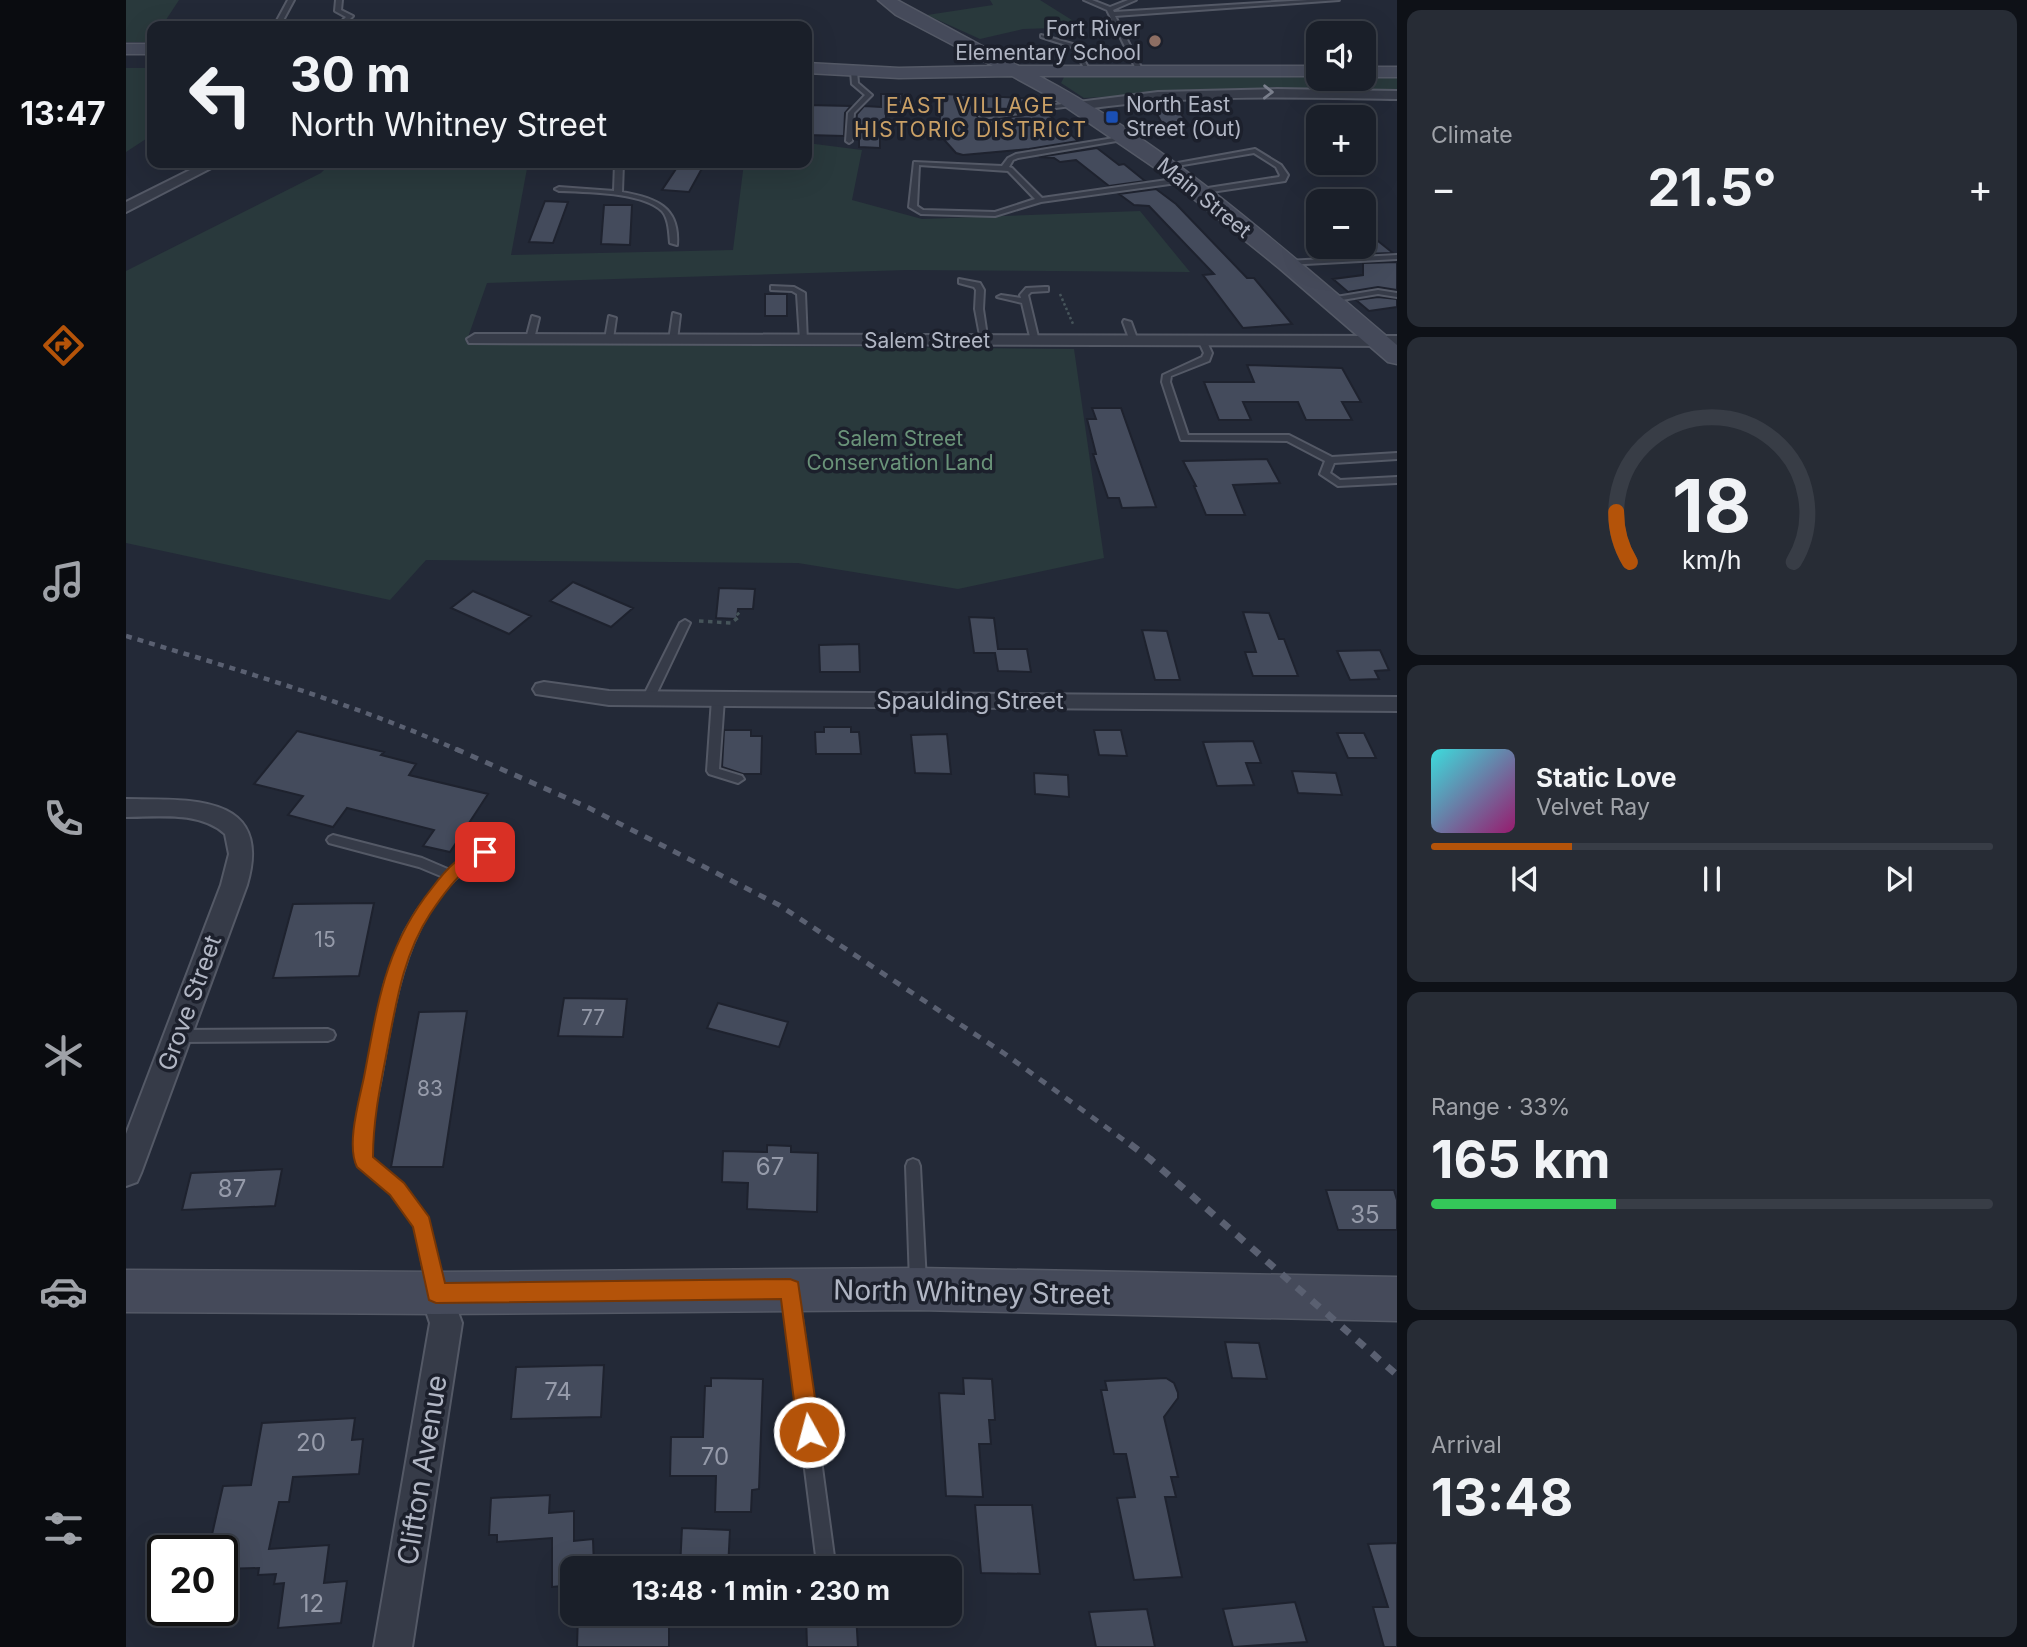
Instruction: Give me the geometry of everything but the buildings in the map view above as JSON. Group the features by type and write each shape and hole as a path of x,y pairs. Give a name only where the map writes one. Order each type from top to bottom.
{"main road":[{"name":"Main Street","path":"886,0 1077,105 1126,138 1287,263 1330,300 1388,342 1397,357"},
{"path":"126,49 147,50"},
{"path":"812,68 1018,72 1139,69 1306,71"},
{"path":"1376,72 1397,72"},
{"name":"North Whitney Street","path":"126,1291 436,1293 918,1289 1397,1299"}],"street":[{"path":"1077,105 1136,96 1198,92 1397,95"},
{"path":"126,208 204,168"},
{"name":"Salem Street","path":"475,339 1388,342"},
{"name":"Spaulding Street","path":"544,689 587,697 648,699 1397,704"},
{"name":"Grove Street","path":"126,808 198,811 225,819 237,831 241,840 234,885 126,1173"},
{"name":"Clifton Avenue","path":"393,1647 446,1323 436,1293"}],"lane":[{"path":"280,21 291,0"},
{"path":"340,0 338,11 350,16 345,21"},
{"path":"1087,0 1111,12 1336,0"},
{"path":"1111,12 1133,0"},
{"path":"1111,12 1139,69"},
{"path":"1043,36 1074,46 1088,70"},
{"path":"849,141 851,113 869,95 855,84 854,71"},
{"path":"983,116 1077,105"},
{"path":"1004,169 1010,159 1016,156 1126,138"},
{"path":"1040,200 1010,169 916,163 913,207 921,212 941,214 995,214 1040,200 1181,179 1270,182 1282,179 1284,175 1279,166 1255,150 1181,179"},
{"path":"618,192 619,168"},
{"path":"559,189 618,192 665,209 674,243"},
{"path":"1287,263 1397,257"},
{"path":"962,281 977,285 980,290 979,309 985,341"},
{"path":"774,288 794,289 802,293 804,340"},
{"path":"1035,341 1024,295 1028,290 1045,289"},
{"path":"1330,300 1378,292 1397,295"},
{"path":"1001,297 1026,301"},
{"path":"673,340 676,315"},
{"path":"530,339 535,318"},
{"path":"609,340 612,318"},
{"path":"1127,322 1134,341"},
{"path":"1203,342 1208,352 1206,359 1167,375 1166,382 1185,438 1289,438 1330,460 1397,456"},
{"path":"1330,460 1325,474 1338,483 1397,480"},
{"path":"648,699 685,622"},
{"path":"718,699 713,771 738,779"},
{"path":"333,840 422,863 451,875"},
{"path":"436,1293 422,1224 397,1189 364,1161 362,1145 394,970 416,922 451,875 463,863 485,852"},
{"path":"178,1036 328,1035"},
{"path":"913,1166 918,1289"},
{"path":"790,1289 825,1556"}],"path":[{"path":"1045,289 1061,295 1080,341"},
{"path":"1060,307 1066,308"},
{"path":"685,622 692,620 732,623 740,617 737,613"}],"green space":[{"path":"126,0 179,0 165,21 147,21 147,42 126,42"},
{"path":"990,0 1040,0 1083,27 1023,29 980,39 927,15 993,5"},
{"path":"126,68 147,68 147,138 126,152"},
{"path":"1081,74 1306,76 1306,91 1376,91 1376,78 1397,77 1397,93 1200,91 1084,98 1061,83 1064,77"},
{"name":"Salem Street Conservation Land","path":"812,144 862,150 852,200 922,219 1140,211 1190,272 907,270 487,283 466,343 1074,349 1104,558 958,589 798,563 426,560 390,600 126,543 126,271 321,173 326,168 527,168 511,255 733,250 743,168 812,168"}],"railway":[{"path":"126,636 337,702 460,751"},
{"path":"456,749 587,807 779,905 1005,1054 1132,1146"},
{"path":"1130,1144 1397,1375"}],"place":[{"name":"Fort River Elementary School","path":"1155,41"},
{"name":"North East Street (Out)","path":"1112,117"}],"district":[{"name":"EAST VILLAGE HISTORIC DISTRICT","path":"971,118"}],"route":[{"path":"485,852 455,870 424,910 404,944 394,970 364,1124 364,1161 370,1169 397,1189 422,1224 436,1293 790,1289 809,1432"}]}
